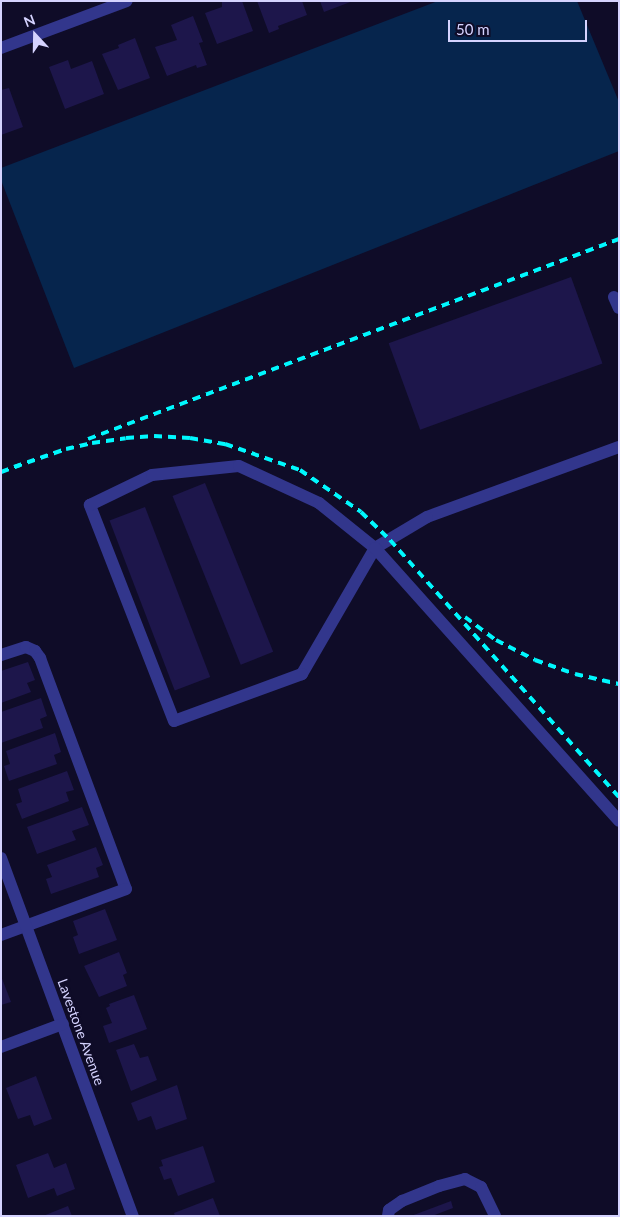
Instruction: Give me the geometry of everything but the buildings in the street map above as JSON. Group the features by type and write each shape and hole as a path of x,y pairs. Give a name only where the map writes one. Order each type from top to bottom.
{"street":[{"path":"1,48 102,5 127,1"},
{"path":"619,447 427,517 375,548 302,674 174,721 90,505 152,475 239,466 319,503 375,548 619,822"},
{"path":"1,655 26,647 35,651 40,658 126,889 1,935"},
{"name":"Lavestone Avenue","path":"1,858 133,1216"},
{"path":"1,1047 63,1024"},
{"path":"388,1216 389,1210 402,1201 439,1186 465,1179 481,1187 496,1216"}],"water":[{"path":"438,1 577,1 619,102 619,151 74,368 1,180 1,168"}],"railway":[{"path":"88,439 619,239"},
{"path":"14,467 66,449 92,443 154,436 190,438 225,444 300,470 361,512 390,540 619,797"},
{"path":"1,472 20,465"},
{"path":"465,617 496,640 535,660 575,674 619,684"}]}
